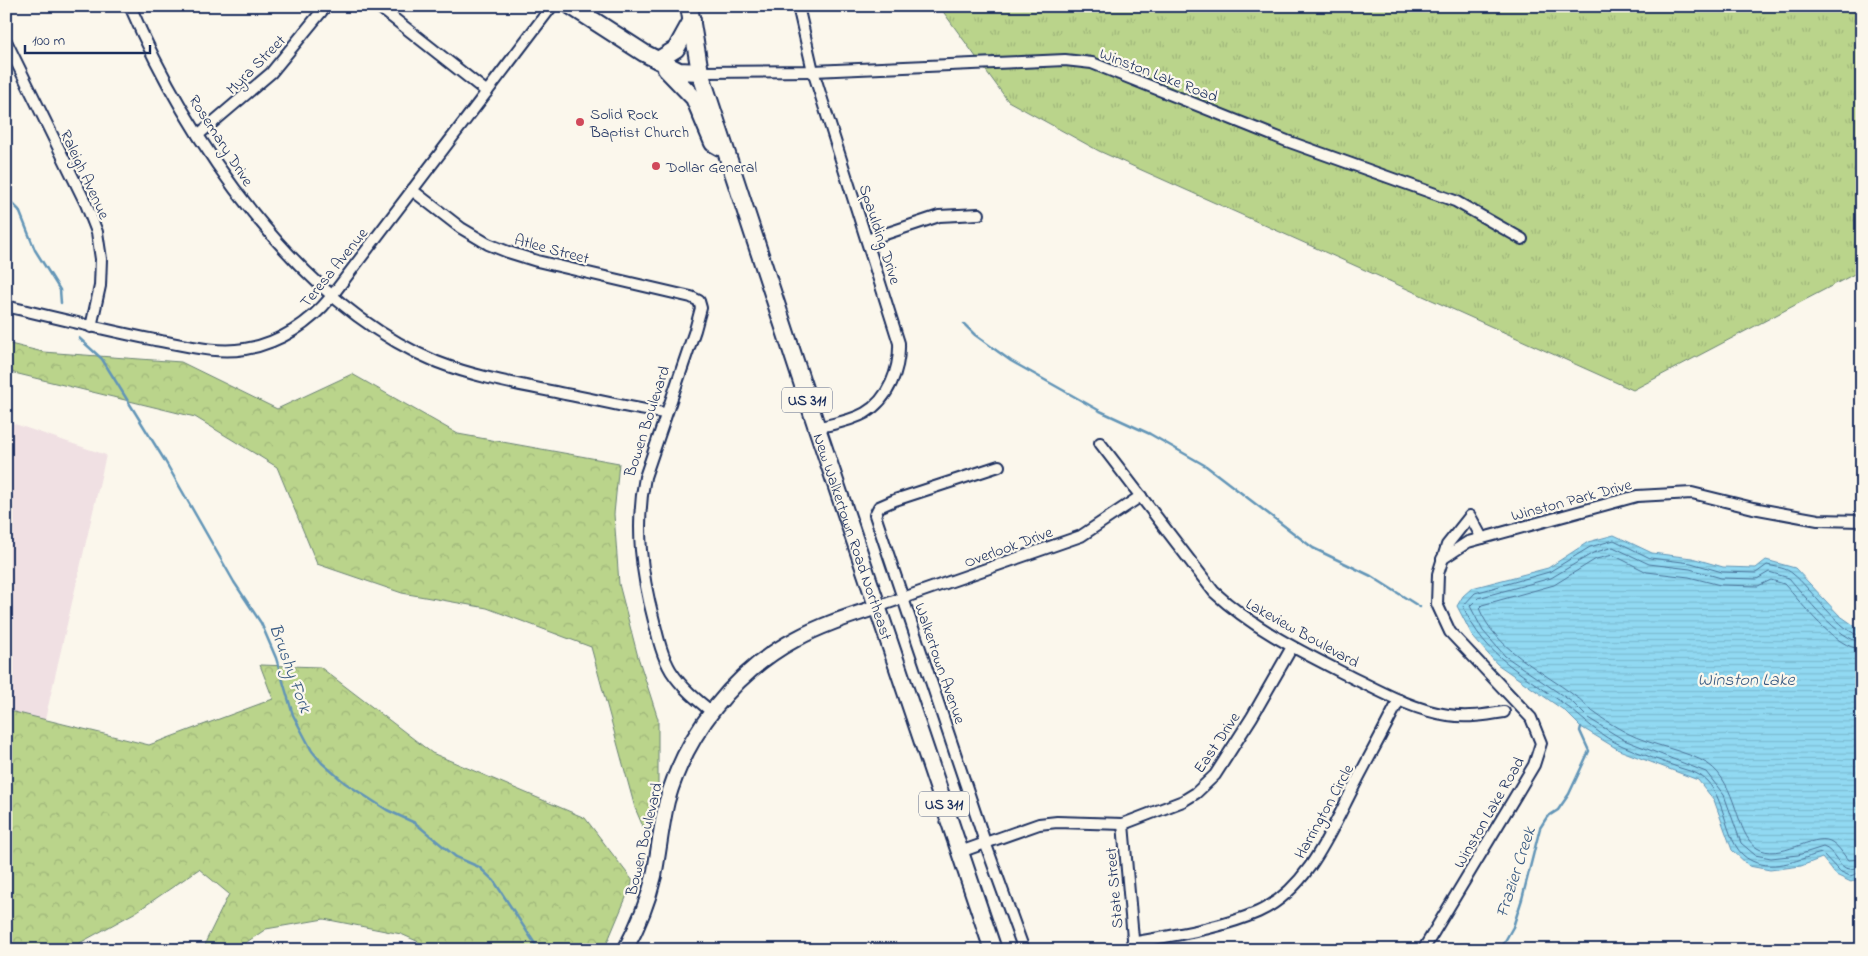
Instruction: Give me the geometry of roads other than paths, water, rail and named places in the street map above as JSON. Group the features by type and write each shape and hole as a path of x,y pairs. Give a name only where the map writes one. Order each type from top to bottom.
{"main road":[{"path":"571,6 679,71 700,72"},
{"path":"658,60 676,49 691,13"},
{"name":"New Walkertown Road Northeast","path":"691,13 700,72 816,428 993,950"},
{"path":"658,60 694,98 712,143 726,151"}],"street":[{"name":"Rosemary Drive","path":"130,6 155,59 198,135 238,194 331,297 383,335 458,370 503,381 665,413"},
{"name":"Myra Street","path":"198,135 271,74 326,6"},
{"path":"378,6 487,92"},
{"name":"Teresa Avenue","path":"6,306 91,327 212,350 246,349 272,341 298,328 318,312 331,297 552,6"},
{"name":"Spaulding Drive","path":"798,6 813,71 899,343 900,362 892,382 878,402 865,413 816,428"},
{"name":"Raleigh Avenue","path":"6,41 94,225 101,278 98,301 91,327"},
{"name":"Winston Lake Road","path":"700,72 813,71 1065,60 1092,63 1287,141 1455,201 1522,239"},
{"name":"Atlee Street","path":"412,190 461,228 503,250 537,261 691,297 699,302"},
{"path":"867,240 939,216 979,214"},
{"name":"Bowen Boulevard","path":"699,302 701,308 695,330 651,454 641,502 639,536 642,562 659,642 667,662 684,688 712,712"},
{"name":"Lakeview Boulevard","path":"1100,443 1214,592 1236,612 1292,647 1399,700 1447,715 1472,717 1504,712"},
{"name":"Walkertown Avenue","path":"999,466 896,500 875,511 875,519 986,845 1024,950"},
{"name":"Winston Park Drive","path":"1442,559 1468,542 1637,496 1692,492 1753,508 1818,520 1862,521"},
{"name":"Overlook Drive","path":"877,607 1081,536 1141,496"},
{"name":"Winston Lake Road","path":"1423,950 1530,772 1541,743 1531,718 1460,644 1444,622 1436,597 1436,585 1447,544 1470,516 1482,538"},
{"name":"Bowen Boulevard","path":"625,950 638,925 650,894 663,821 672,786 690,746 712,712 749,672 787,644 806,634 877,607"},
{"name":"East Drive","path":"960,852 986,845 1039,824 1057,822 1123,824 1169,808 1196,793 1208,783 1232,749 1292,647"},
{"name":"Harrington Circle","path":"1133,946 1227,922 1258,911 1286,895 1308,870 1331,832 1399,700"},
{"name":"State Street","path":"1123,824 1133,946"}],"water":[{"name":"Winston Lake","path":"1614,535 1652,553 1692,558 1723,567 1756,568 1766,560 1795,568 1839,615 1862,631 1862,877 1851,882 1836,875 1822,858 1801,866 1770,870 1749,866 1732,850 1714,800 1698,780 1619,750 1581,727 1565,711 1497,664 1473,637 1457,606 1463,596 1472,588 1548,568 1588,542"}],"waterway":[{"name":"Brushy Fork","path":"6,197 19,210 35,250 60,290 61,303"},
{"path":"964,324 975,335 1011,361 1100,411 1150,434 1206,466 1313,548 1371,576 1420,607"},
{"name":"Brushy Fork","path":"79,338 102,359 165,461 234,582 261,623 276,658 293,715 312,751 322,763 345,783 387,810 415,823 456,857 479,867 494,881 539,950"},
{"name":"Frazier Creek","path":"1500,950 1513,927 1540,828 1547,817 1558,810 1569,794 1589,751 1580,731 1581,727"}],"place":[{"name":"Solid Rock Baptist Church","path":"580,122"},
{"name":"Dollar General","path":"656,166"}]}
